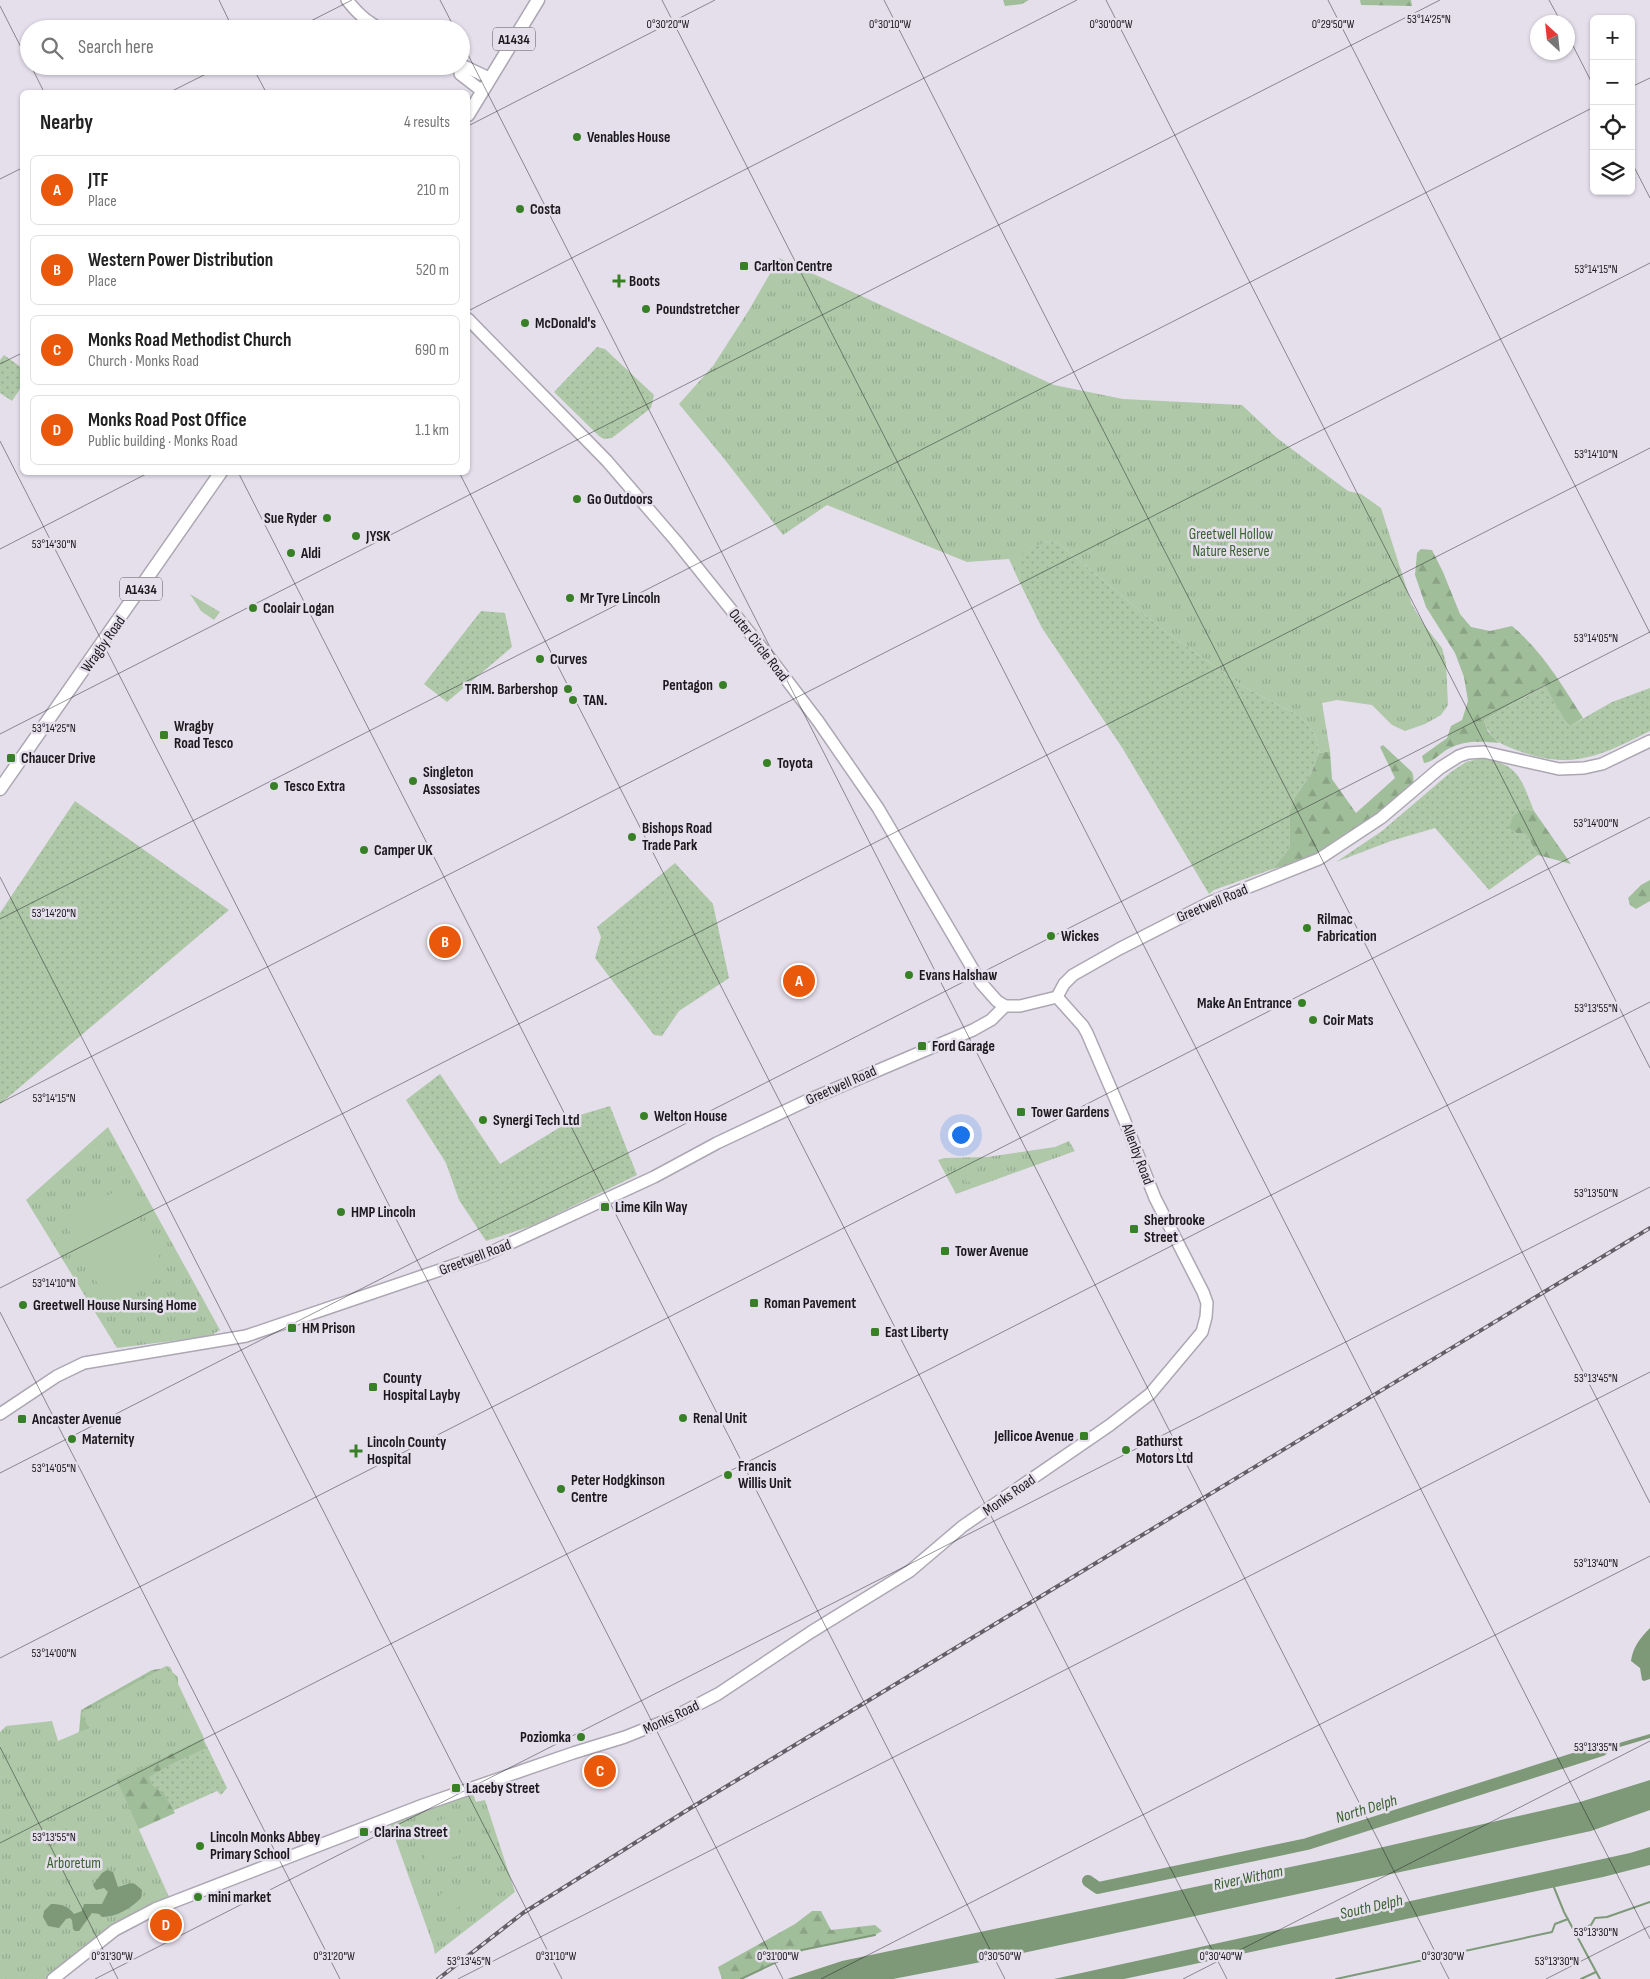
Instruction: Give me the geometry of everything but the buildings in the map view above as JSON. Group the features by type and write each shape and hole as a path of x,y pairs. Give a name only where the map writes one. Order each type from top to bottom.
{"main road":[{"path":"347,0 358,14 366,20"},
{"name":"A1434","path":"470,112 538,0"},
{"path":"470,69 489,78"},
{"path":"461,75 482,91"},
{"name":"Outer Circle Road","path":"470,321 606,461 676,541 773,662 818,721 878,808 981,983 997,1001 1005,1006"},
{"name":"Wragby Road","path":"0,789 219,475"},
{"name":"Greetwell Road","path":"1057,997 1064,984 1073,975 1174,919 1211,902 1319,859 1381,818 1440,768 1459,756 1468,753 1490,753 1559,768 1584,768 1602,764 1650,741"},
{"path":"1005,1006 1020,1006 1057,997"},
{"name":"Allenby Road","path":"1057,997 1087,1033 1166,1221 1204,1292 1207,1303 1206,1317"},
{"name":"Greetwell Road","path":"0,1414 58,1376 84,1363 246,1336 487,1254 654,1176 806,1100 973,1030 991,1020 1005,1006"},
{"name":"Monks Road","path":"54,1979 114,1930 135,1918 225,1881 423,1805 625,1737 672,1718 718,1694 811,1632 910,1570 963,1526 1110,1425 1158,1386 1198,1338 1206,1317"}],"green space":[{"path":"1003,0 1029,0 1022,4 1005,6"},
{"path":"1360,0 1411,0 1412,6 1361,5"},
{"name":"Greetwell Hollow Nature Reserve","path":"779,258 1054,385 1123,399 1242,405 1277,438 1348,491 1361,494 1381,508 1412,605 1442,648 1446,663 1448,705 1441,715 1425,724 1405,731 1392,725 1372,705 1337,700 1322,703 1330,751 1319,753 1316,737 1307,723 1296,714 1246,688 1162,629 1058,543 1047,541 1021,554 1019,581 1009,559 967,562 827,505 783,535 679,404 713,366 749,310"},
{"path":"597,347 605,349 654,395 651,408 612,438 604,439 554,392"},
{"path":"4,355 20,367 20,389 12,401 0,393 0,360"},
{"path":"1047,541 1058,543 1162,629 1246,688 1296,714 1307,723 1316,737 1319,753 1311,774 1295,797 1290,847 1273,869 1214,890 1209,894 1123,749 1042,628 1019,581 1020,554"},
{"path":"1421,549 1432,550 1460,614 1471,627 1490,631 1512,626 1543,658 1583,718 1570,726 1565,721 1545,685 1484,720 1488,732 1499,743 1460,744 1424,763 1422,756 1447,738 1451,726 1462,720 1468,701 1464,677 1455,653 1426,607 1415,575 1417,553"},
{"path":"190,594 220,612 214,620 201,611"},
{"path":"481,611 505,613 512,647 447,702 424,684"},
{"path":"1546,685 1565,721 1570,726 1612,702 1650,688 1650,731 1601,753 1571,760 1538,757 1506,746 1493,737 1486,727 1484,720"},
{"path":"1383,745 1412,772 1414,780 1412,787 1385,810 1328,850 1308,859 1273,869 1290,847 1290,812 1295,797 1311,774 1319,753 1330,751 1332,779 1356,813 1395,778 1380,747"},
{"path":"1482,758 1504,764 1522,782 1534,811 1524,809 1517,833 1526,834 1538,855 1489,890 1435,828 1391,841 1336,862 1382,831 1451,772 1466,762"},
{"path":"75,801 229,910 0,1104 0,913"},
{"path":"1524,809 1534,811 1571,864 1538,855 1526,834 1517,833 1509,828 1513,816"},
{"path":"675,863 713,904 729,978 679,1011 662,1036 654,1035 595,958 601,937 597,927"},
{"path":"1650,880 1650,901 1636,909 1630,905 1628,898 1641,885"},
{"path":"440,1074 500,1164 580,1115 610,1106 637,1175 534,1225 486,1241 459,1200 446,1163 406,1100"},
{"path":"108,1127 220,1330 210,1336 117,1348 26,1200"},
{"path":"1069,1141 1075,1151 956,1194 938,1160 944,1158 987,1157 1055,1147"},
{"path":"965,1160 977,1160 978,1181 966,1182"},
{"path":"122,1188 168,1273 109,1305 63,1219"},
{"name":"Arboretum","path":"166,1666 170,1667 204,1738 117,1780 169,1897 115,1923 50,1979 0,1979 0,1732 6,1726 52,1721 58,1741 89,1728 81,1713"},
{"path":"167,1668 178,1677 178,1692 206,1748 171,1764 149,1777 152,1785 164,1794 175,1813 137,1830 62,1742 79,1732 81,1710 152,1670"},
{"path":"203,1738 227,1788 221,1795 217,1791 141,1825 119,1780"},
{"path":"472,1791 476,1802 485,1800 515,1892 435,1954 389,1821"},
{"path":"453,1816 466,1853 428,1865 416,1828"},
{"path":"471,1881 477,1892 478,1899 447,1912 443,1906 440,1894"},
{"path":"812,1911 821,1911 831,1930 875,1925 882,1931 875,1935 802,1950 741,1979 722,1979 718,1967 795,1924"}],"water":[{"path":"1650,1628 1650,1679 1644,1681 1642,1680 1640,1668 1631,1661 1633,1651"},
{"path":"1650,1734 1650,1738 1586,1757 1585,1753"},
{"name":"River Witham","path":"1650,1780 1650,1810 1591,1831 976,1963 893,1979 787,1979 842,1961 1357,1853 1580,1802"},
{"path":"1650,1847 1650,1865 1603,1877 1124,1979 1054,1979 1630,1853"},
{"path":"107,1870 113,1872 118,1887 131,1883 135,1884 142,1890 141,1898 118,1914 102,1917 99,1914 92,1913 79,1931 73,1929 70,1918 66,1919 59,1928 48,1926 43,1917 44,1911 51,1904 64,1906 74,1914 82,1911 84,1904 102,1904 108,1892 104,1888 96,1890 93,1885 102,1873"}],"waterway":[{"name":"North Delph","path":"1088,1881 1098,1888 1307,1844 1602,1750"},
{"path":"1553,1885 1564,1912 1600,1979"},
{"path":"1575,1932 1591,1925 1595,1918 1607,1917 1650,1902"},
{"path":"1336,1979 1552,1932 1555,1924 1568,1919"},
{"path":"741,1979 802,1950 875,1935"},
{"path":"1581,1979 1596,1972"}],"railway":[{"path":"438,1979 523,1913 689,1809 1650,1228"}],"place":[{"name":"Venables House","path":"577,137"},
{"name":"Costa","path":"520,209"},
{"name":"Carlton Centre","path":"744,266"},
{"name":"Boots","path":"619,281"},
{"name":"Poundstretcher","path":"646,309"},
{"name":"McDonald's","path":"525,323"},
{"name":"Go Outdoors","path":"577,499"},
{"name":"Sue Ryder","path":"327,518"},
{"name":"JYSK","path":"356,536"},
{"name":"Aldi","path":"291,553"},
{"name":"Mr Tyre Lincoln","path":"570,598"},
{"name":"Coolair Logan","path":"253,608"},
{"name":"Curves","path":"540,659"},
{"name":"Pentagon","path":"723,685"},
{"name":"TRIM. Barbershop","path":"568,689"},
{"name":"TAN.","path":"573,700"},
{"name":"Wragby Road Tesco","path":"164,735"},
{"name":"Chaucer Drive","path":"11,758"},
{"name":"Toyota","path":"767,763"},
{"name":"Singleton Assosiates","path":"413,781"},
{"name":"Tesco Extra","path":"274,786"},
{"name":"Bishops Road Trade Park","path":"632,837"},
{"name":"Camper UK","path":"364,850"},
{"name":"Rilmac Fabrication","path":"1307,928"},
{"name":"Wickes","path":"1051,936"},
{"name":"Western Power Distribution","path":"445,942"},
{"name":"Evans Halshaw","path":"909,975"},
{"name":"JTF","path":"799,981"},
{"name":"Make An Entrance","path":"1302,1003"},
{"name":"Coir Mats","path":"1313,1020"},
{"name":"Ford Garage","path":"922,1046"},
{"name":"Tower Gardens","path":"1021,1112"},
{"name":"Welton House","path":"644,1116"},
{"name":"Synergi Tech Ltd","path":"483,1120"},
{"name":"Lime Kiln Way","path":"605,1207"},
{"name":"HMP Lincoln","path":"341,1212"},
{"name":"Sherbrooke Street","path":"1134,1229"},
{"name":"Tower Avenue","path":"945,1251"},
{"name":"Roman Pavement","path":"754,1303"},
{"name":"Greetwell House Nursing Home","path":"23,1305"},
{"name":"HM Prison","path":"292,1328"},
{"name":"East Liberty","path":"875,1332"},
{"name":"County Hospital Layby","path":"373,1387"},
{"name":"Renal Unit","path":"683,1418"},
{"name":"Ancaster Avenue","path":"22,1419"},
{"name":"Jellicoe Avenue","path":"1084,1436"},
{"name":"Maternity","path":"72,1439"},
{"name":"Bathurst Motors Ltd","path":"1126,1450"},
{"name":"Lincoln County Hospital","path":"356,1451"},
{"name":"Francis Willis Unit","path":"728,1475"},
{"name":"Peter Hodgkinson Centre","path":"561,1489"},
{"name":"Poziomka","path":"581,1737"},
{"name":"Monks Road Methodist Church","path":"600,1771"},
{"name":"Laceby Street","path":"456,1788"},
{"name":"Clarina Street","path":"364,1832"},
{"name":"Lincoln Monks Abbey Primary School","path":"200,1846"},
{"name":"mini market","path":"198,1897"},
{"name":"Monks Road Post Office","path":"166,1925"}],"water label":[{"name":"South Delph","path":"1371,1906"}]}
